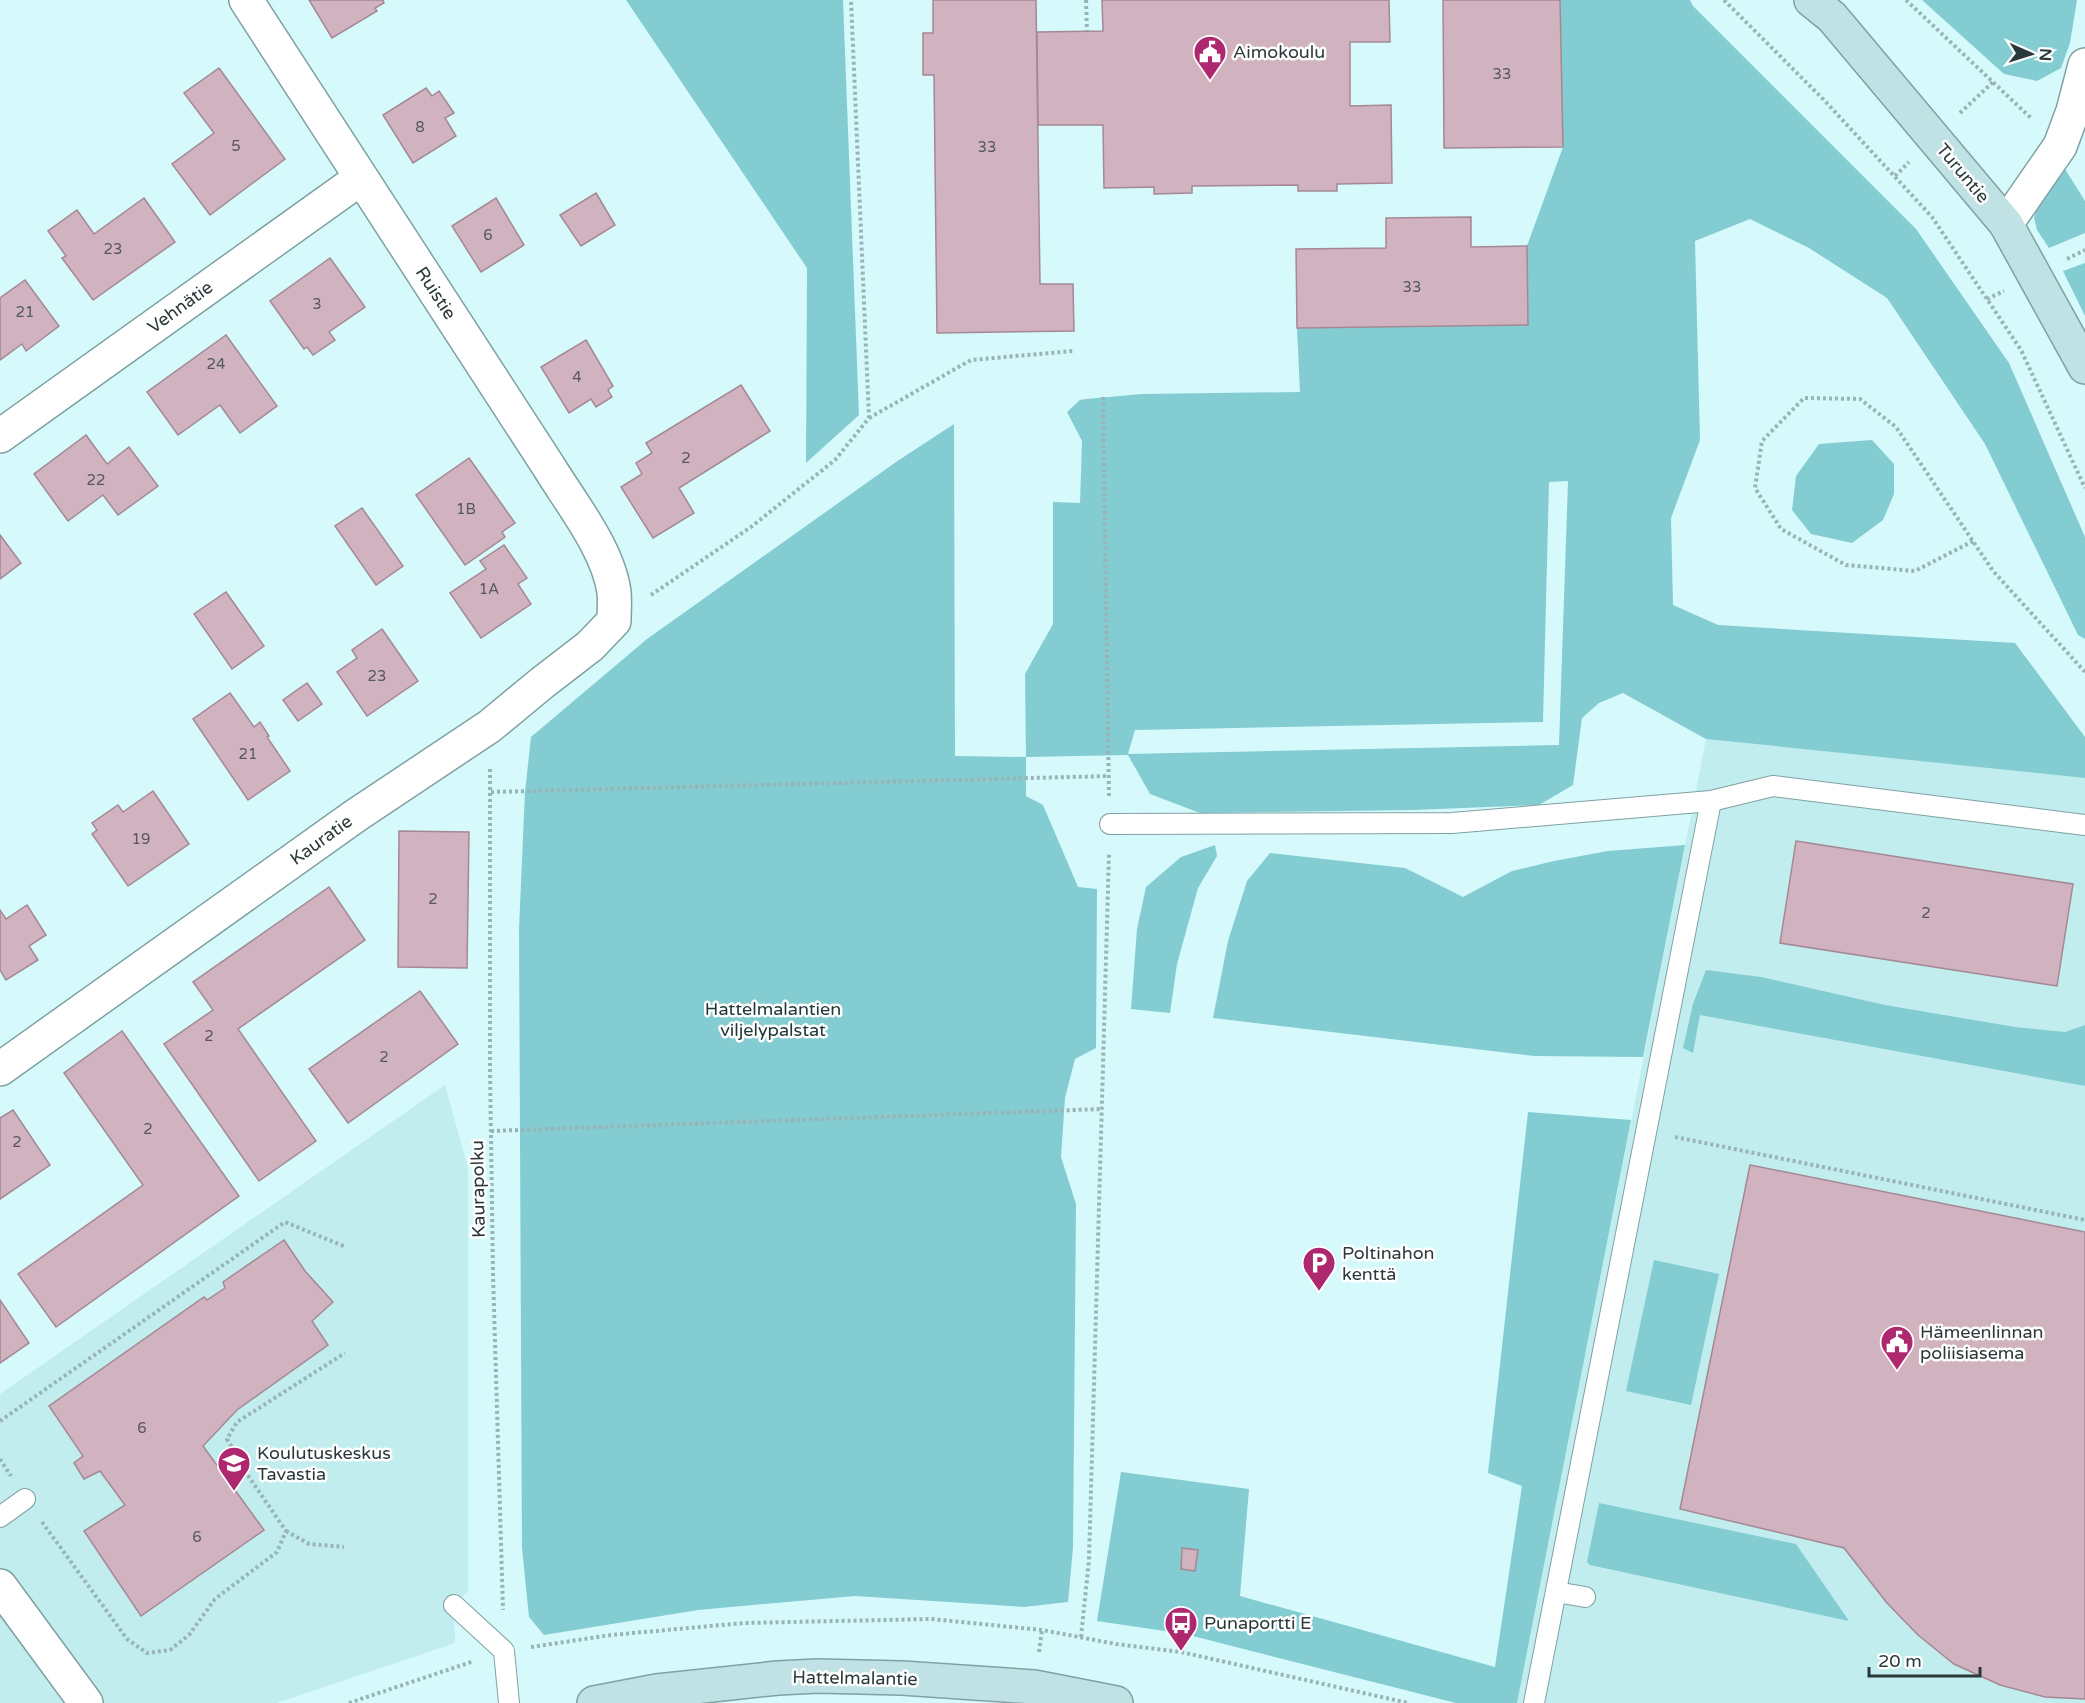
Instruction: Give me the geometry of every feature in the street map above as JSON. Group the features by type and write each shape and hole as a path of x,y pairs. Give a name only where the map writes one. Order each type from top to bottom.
{"main road":[{"name":"Turuntie","path":"1811,0 1832,17 2006,224 2078,350 2085,367"},
{"name":"Hattelmalantie","path":"594,1703 657,1691 778,1677 818,1676 902,1678 1023,1686 1116,1703"}],"street":[{"name":"Ruistie","path":"246,0 597,544 608,570 614,607"},
{"path":"2006,224 2060,146 2073,111 2085,65"},
{"name":"Vehnätie","path":"0,436 361,178"},
{"name":"Kauratie","path":"0,1069 355,816 490,726 590,646 614,607"},
{"path":"0,1586 86,1703"}],"lane":[{"path":"1110,824 1452,823 1711,801 1773,786 2085,825"},
{"path":"1534,1703 1711,801"},
{"path":"0,1517 25,1499"},
{"path":"1556,1592 1585,1597"},
{"path":"454,1605 504,1651 509,1703"}],"path":[{"path":"851,0 869,418"},
{"path":"1086,0 1087,31"},
{"path":"1724,0 1824,100 1932,218 2020,350 2085,488"},
{"path":"1906,0 2060,146"},
{"path":"2061,262 2085,250"},
{"path":"614,607 751,527 835,460 869,418 971,360 1073,351"},
{"path":"1081,1637 1089,1560 1110,824 1103,398"},
{"path":"1973,541 1915,571 1846,565 1781,529 1755,488 1762,441 1804,398 1860,399 1896,427 1973,541 1993,571 2085,672"},
{"name":"Kaurapolku","path":"490,726 491,1131 504,1651"},
{"path":"490,792 1109,776"},
{"path":"491,1131 1102,1109"},
{"path":"1673,1136 2085,1220"},
{"path":"0,1420 285,1222 346,1247"},
{"path":"344,1547 309,1544 286,1531 249,1477 227,1439 237,1422 345,1353"},
{"path":"0,1459 25,1499 127,1639 147,1653 170,1650 189,1635 215,1599 277,1552 286,1531"}],"shaded area":[{"path":"1706,739 2085,778 2085,1703 1517,1703"},
{"name":"Koulutuskeskus Tavastia","path":"445,1085 468,1168 468,1591 454,1605 455,1643 277,1703 0,1703 0,1394"}],"green space":[{"path":"626,0 843,0 859,415 806,463 807,268"},
{"path":"1560,0 1690,0 1693,6 1916,229 2009,363 2085,537 2085,639 2078,635 1985,444 1887,298 1809,248 1750,219 1695,241 1700,440 1671,518 1673,605 1718,625 2015,643 2085,737 2085,778 1706,739 1623,693 1599,703 1582,718 1573,785 1539,805 1413,810 1200,813 1150,794 1128,755 1026,757 1025,674 1053,624 1053,502 1080,503 1082,441 1067,412 1080,400 1142,394 1300,392 1297,328 1528,324 1527,246 1563,147","holes":["1568,481 1559,745 1128,754 1135,730 1543,722 1549,482"]},
{"path":"1922,0 2077,0 2070,43 2061,68 2037,81 2004,74"},
{"path":"2054,167 2065,169 2085,201 2085,233 2049,248 2037,230 2034,217"},
{"path":"2085,263 2085,316 2063,271"},
{"name":"Hattelmalantien viljelypalstat","path":"954,424 955,756 1026,757 1026,796 1043,805 1078,887 1097,889 1096,1048 1075,1059 1065,1098 1061,1157 1076,1204 1073,1548 1068,1602 1024,1607 855,1596 698,1610 544,1635 529,1617 522,1548 519,929 525,792 531,737 647,639 896,462"},
{"path":"1872,440 1894,464 1894,494 1883,520 1852,543 1811,534 1792,510 1796,476 1819,444"},
{"path":"1215,845 1217,856 1198,888 1177,964 1170,1013 1131,1009 1137,929 1146,887 1181,857"},
{"path":"1685,845 1643,1057 1534,1056 1213,1018 1228,941 1247,881 1270,853 1405,868 1463,897 1512,871 1554,861 1608,851"},
{"path":"1706,970 1761,977 1885,1005 2015,1027 2065,1032 2085,1025 2085,1086 1700,1015 1693,1053 1683,1048 1693,1004"},
{"path":"1528,1112 1631,1120 1517,1703 1456,1703 1185,1634 1097,1621 1121,1472 1249,1489 1240,1596 1495,1667 1522,1486 1488,1473"},
{"path":"1654,1260 1719,1274 1691,1405 1626,1391"},
{"path":"1599,1503 1796,1544 1849,1621 1590,1565 1587,1562"}],"building":[{"path":"309,0 383,0 384,3 375,8 377,11 332,38"},
{"path":"933,0 1036,0 1040,284 1073,284 1074,331 937,333 934,75 923,75 923,33 933,33"},
{"path":"1102,0 1389,0 1390,42 1350,42 1350,106 1391,105 1392,183 1337,184 1337,191 1298,191 1298,185 1192,186 1192,193 1154,194 1154,187 1104,188 1103,125 1038,125 1037,32 1103,31"},
{"path":"1443,0 1560,0 1563,147 1444,148"},
{"path":"219,68 285,159 210,215 172,164 214,133 184,93"},
{"path":"426,88 432,96 439,91 454,113 445,118 456,136 413,163 383,115"},
{"path":"596,193 615,225 581,246 560,215"},
{"path":"144,198 175,242 93,300 62,258 66,256 48,231 77,210 94,234"},
{"path":"496,198 524,245 481,272 452,226"},
{"path":"1471,217 1471,247 1527,246 1528,325 1297,328 1296,249 1386,248 1386,218"},
{"path":"330,258 365,307 329,332 335,340 313,355 307,347 304,349 270,301"},
{"path":"25,280 59,326 26,351 22,344 0,360 0,298"},
{"path":"226,335 277,406 240,433 220,405 178,435 147,392"},
{"path":"586,340 613,386 608,390 612,397 596,407 591,399 569,413 541,367"},
{"path":"741,385 770,431 679,488 694,513 653,538 621,487 642,474 636,463 652,453 646,443"},
{"path":"86,435 107,464 129,447 158,486 118,515 103,495 68,521 34,474"},
{"path":"469,458 515,523 502,532 505,537 465,565 416,495"},
{"path":"362,508 403,566 376,585 335,526"},
{"path":"0,535 21,563 0,579"},
{"path":"504,545 527,578 518,584 531,604 481,638 450,593 486,569 480,561"},
{"path":"226,592 264,646 232,669 194,614"},
{"path":"382,629 418,681 367,716 337,672 357,658 352,650"},
{"path":"307,683 322,704 298,721 283,700"},
{"path":"230,693 254,727 260,722 269,736 267,737 290,771 248,800 193,719"},
{"path":"153,791 189,844 128,886 92,834 97,830 92,823 118,805 123,812"},
{"path":"399,831 469,832 467,968 398,967"},
{"path":"1796,841 2073,884 2057,986 1780,943"},
{"path":"329,887 365,940 238,1029 316,1141 259,1181 164,1044 213,1010 193,982"},
{"path":"27,905 46,935 29,946 38,960 6,980 0,970 0,910 6,919"},
{"path":"420,991 458,1044 348,1123 309,1069"},
{"path":"122,1031 239,1196 56,1327 18,1274 143,1185 64,1073"},
{"path":"13,1110 50,1165 0,1199 0,1118"},
{"name":"Hämeenlinnan poliisiasema","path":"1750,1165 2085,1232 2085,1699 2045,1697 2000,1685 1954,1664 1918,1635 1887,1603 1844,1548 1680,1509"},
{"path":"284,1240 305,1271 333,1302 312,1321 328,1345 237,1410 203,1446 264,1530 141,1616 84,1531 125,1505 100,1471 84,1479 74,1463 83,1456 49,1406 204,1297 207,1300 225,1288 223,1282"},
{"path":"0,1300 29,1343 0,1363"},
{"path":"1182,1548 1198,1550 1195,1571 1181,1569"}],"place":[{"name":"Aimokoulu","path":"1210,81"},
{"name":"Poltinahon kenttä","path":"1319,1292"},
{"name":"Hämeenlinnan poliisiasema","path":"1897,1371"},
{"name":"Koulutuskeskus Tavastia","path":"234,1492"},
{"name":"Punaportti E","path":"1181,1652"}]}
